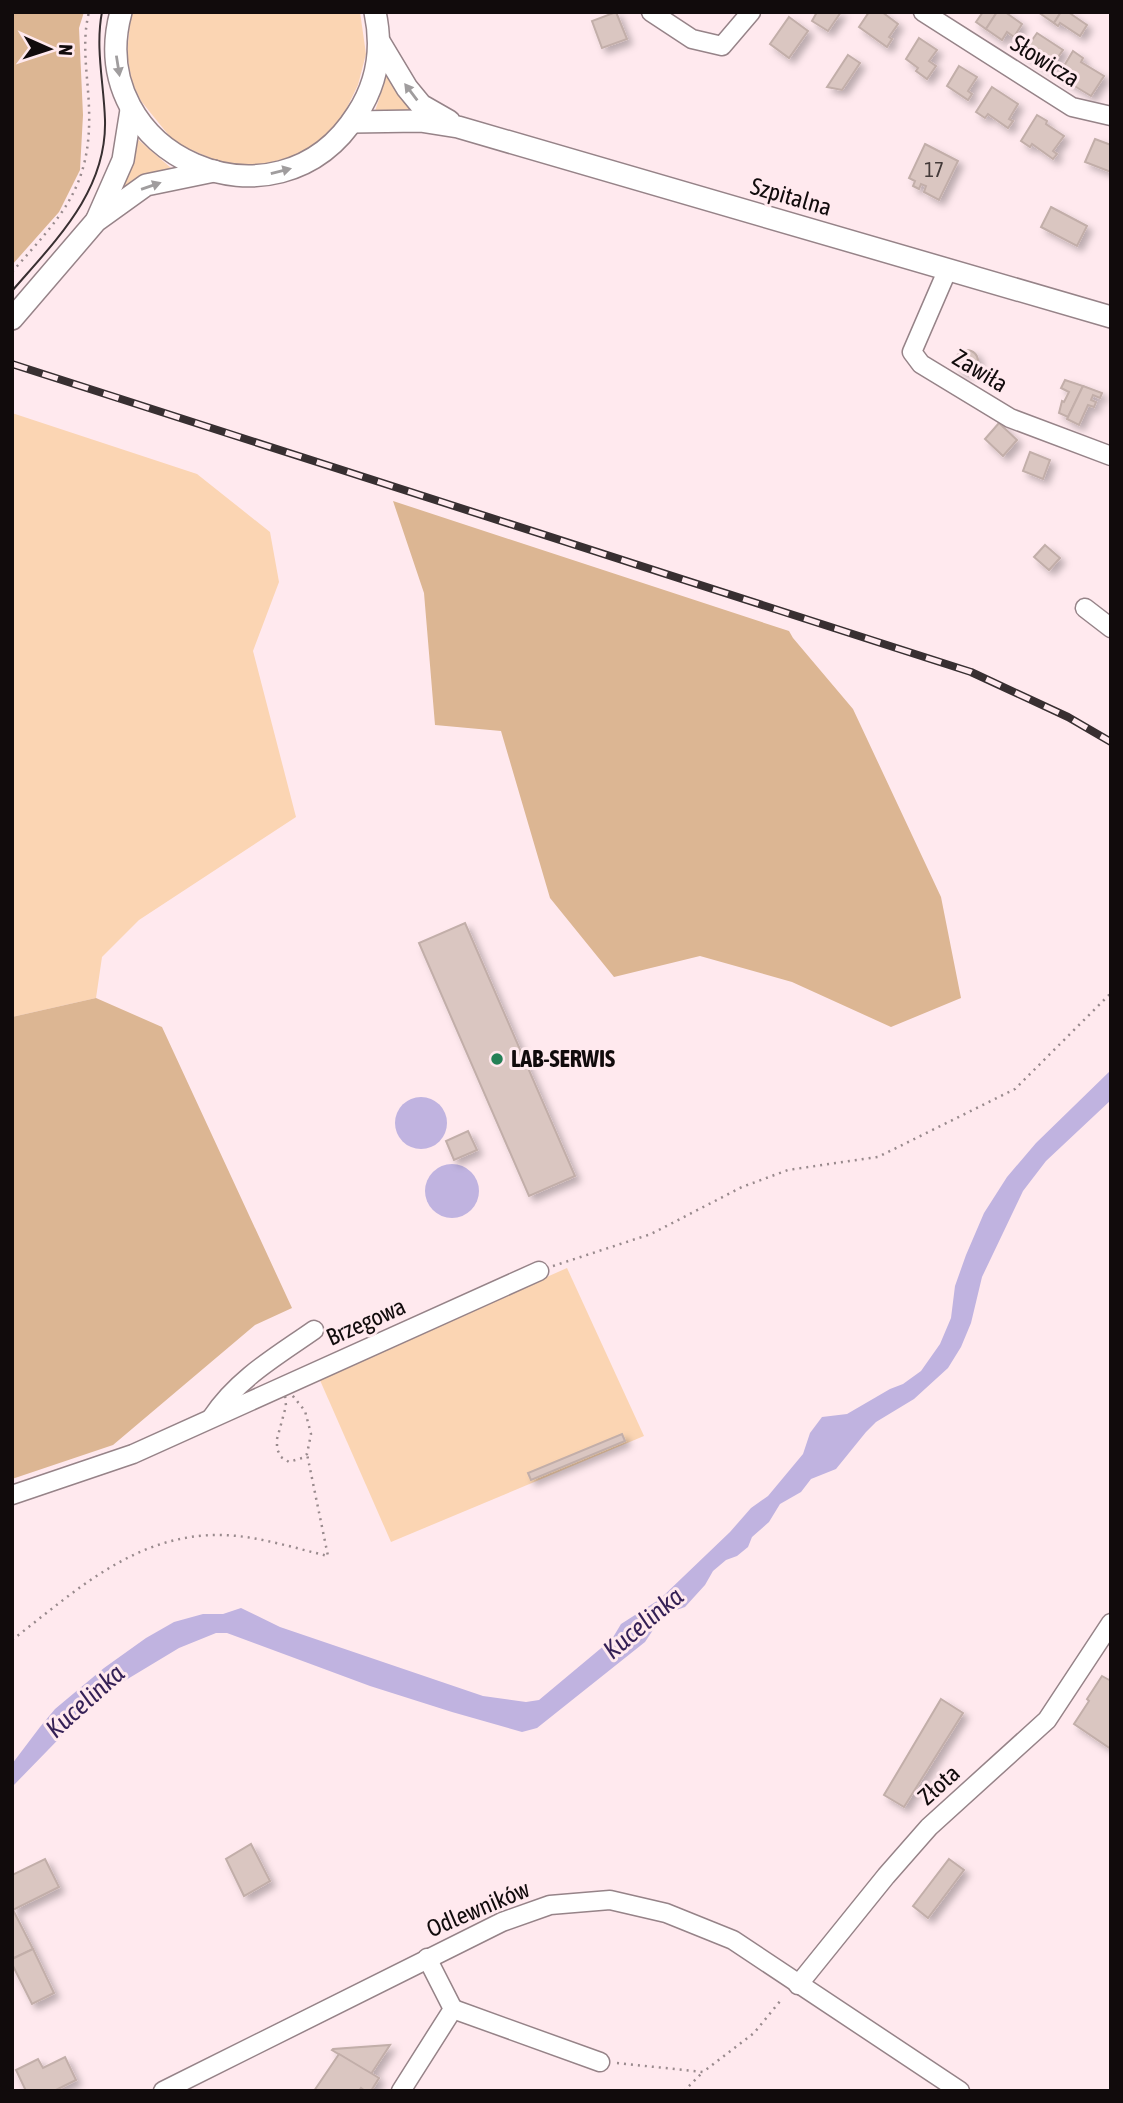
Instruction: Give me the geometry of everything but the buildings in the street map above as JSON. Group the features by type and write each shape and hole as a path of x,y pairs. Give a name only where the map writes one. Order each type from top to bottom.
{"street":[{"path":"121,12 115,52 120,82 131,110 159,143 181,159 214,171 253,177 281,172 322,154 352,122 368,97 376,70 380,43 375,12"},
{"path":"650,12 692,39 722,46 751,12"},
{"name":"Słowicza","path":"923,12 1072,107 1111,116"},
{"name":"Szpitalna","path":"380,43 407,88 421,105 458,127"},
{"path":"96,221 123,160 131,110"},
{"name":"Szpitalna","path":"352,122 420,121 458,127 1111,317"},
{"path":"12,319 96,221 146,185 214,171"},
{"name":"Zawiła","path":"947,271 912,352 921,364 1010,418 1111,456"},
{"path":"1085,608 1111,628"},
{"name":"Brzegowa","path":"12,1495 133,1454 539,1271"},
{"name":"Brzegowa","path":"212,1417 223,1401 250,1374 314,1330"},
{"name":"Złota","path":"798,1985 929,1827 1047,1720 1111,1623"},
{"name":"Odlewników","path":"163,2091 502,1922 541,1907 610,1900 666,1913 733,1940 960,2091"},
{"path":"427,1958 453,2010 600,2062"},
{"path":"401,2091 453,2010"}],"path":[{"path":"12,272 66,208 84,171 89,140 84,41 89,12"},
{"path":"539,1271 651,1234 741,1187 788,1171 878,1157 1015,1089 1111,993"},
{"path":"12,1640 96,1575 127,1556 166,1542 198,1535 226,1535 256,1539 328,1556 307,1454 311,1434 309,1420 298,1400 284,1385"},
{"path":"284,1385 286,1406 277,1449 281,1457 289,1462 307,1454"},
{"path":"684,2091 703,2072 754,2034 781,2000"},
{"path":"600,2062 703,2072"}],"shaded area":[{"path":"12,12 84,12 79,28 83,115 80,170 59,212 12,265"},
{"path":"131,12 360,12 366,54 358,85 341,120 319,142 293,156 272,162 244,167 225,164 175,143 141,101 132,82 127,54"},
{"path":"387,75 413,110 369,119 375,111"},
{"path":"134,136 171,168 119,191"},
{"path":"12,413 197,474 270,532 279,582 253,651 296,817 139,920 102,957 96,998 12,1017"},
{"path":"393,501 789,631 853,709 941,897 961,998 891,1027 792,982 700,956 614,977 550,898 501,731 435,725 424,593"},
{"path":"96,998 162,1027 292,1308 255,1325 113,1445 12,1479 12,1017"},
{"path":"567,1268 644,1436 391,1542 319,1378"}],"water":[{"name":"Kucelinka","path":"1111,1070 1111,1100 1046,1161 1023,1191 982,1277 971,1323 948,1368 914,1399 876,1422 836,1469 811,1479 801,1492 780,1504 769,1522 752,1537 748,1547 713,1571 705,1585 685,1607 668,1613 645,1642 537,1728 522,1732 452,1712 370,1686 227,1633 216,1633 179,1648 111,1689 12,1787 12,1764 55,1709 104,1668 146,1638 174,1622 203,1614 223,1614 241,1608 280,1627 483,1696 526,1702 539,1700 612,1639 621,1624 660,1599 730,1532 751,1508 768,1496 803,1454 810,1433 822,1417 847,1414 903,1384 921,1371 940,1344 951,1318 955,1286 984,1213 1007,1177 1036,1143"},
{"path":"421,1097 431,1099 439,1105 445,1113 445,1133 439,1141 431,1147 421,1149 411,1147 403,1141 397,1133 395,1123 397,1113 403,1105 411,1099"},
{"path":"452,1164 471,1172 479,1191 471,1210 452,1218 433,1210 425,1191 433,1172"}],"tram line":[{"path":"12,291 76,213 98,169 105,120 100,52 102,12"}],"railway":[{"path":"12,364 971,672 1068,717 1111,742"}],"place":[{"name":"LAB-SERWIS","path":"497,1059"}]}
